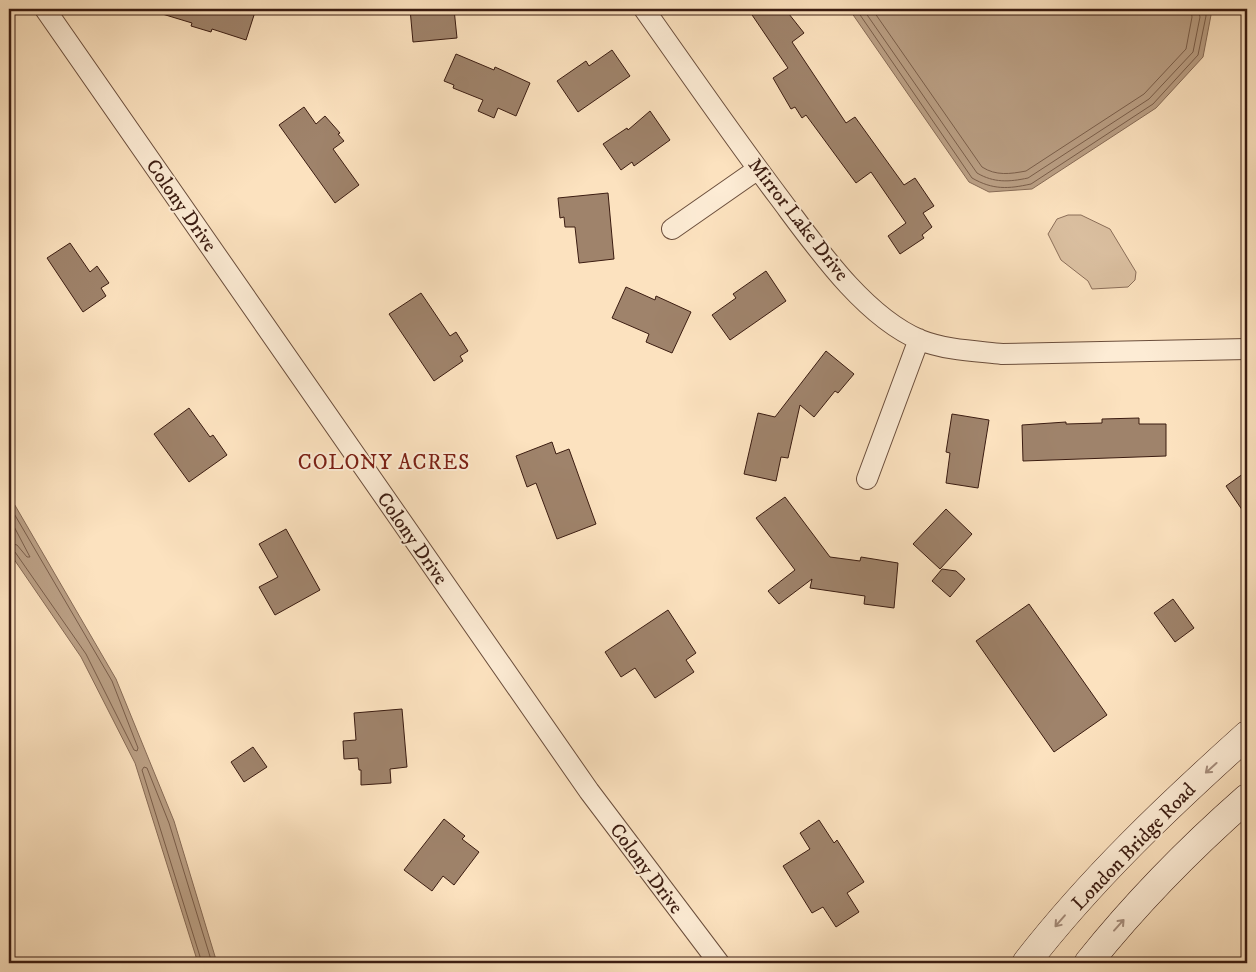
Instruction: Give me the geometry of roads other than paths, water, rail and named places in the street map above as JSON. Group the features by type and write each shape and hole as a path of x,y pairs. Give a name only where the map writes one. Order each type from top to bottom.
{"main road":[{"name":"London Bridge Road","path":"1026,963 1084,894 1132,844 1199,778 1247,735"},
{"path":"1088,963 1114,930 1172,868 1247,798"}],"street":[{"name":"Colony Drive","path":"46,9 589,791 719,963"},
{"name":"Mirror Lake Drive","path":"644,9 827,262 885,318 919,339 970,351 1002,354 1247,349"},
{"path":"672,229 758,169"},
{"path":"867,480 919,339"}],"water":[{"path":"849,9 1209,9 1211,15 1203,57 1156,108 1032,189 989,192 969,182"},
{"path":"9,495 116,679 174,821 217,963 198,963 135,763 81,657 9,552"}],"district":[{"name":"COLONY ACRES","path":"384,462"}]}
